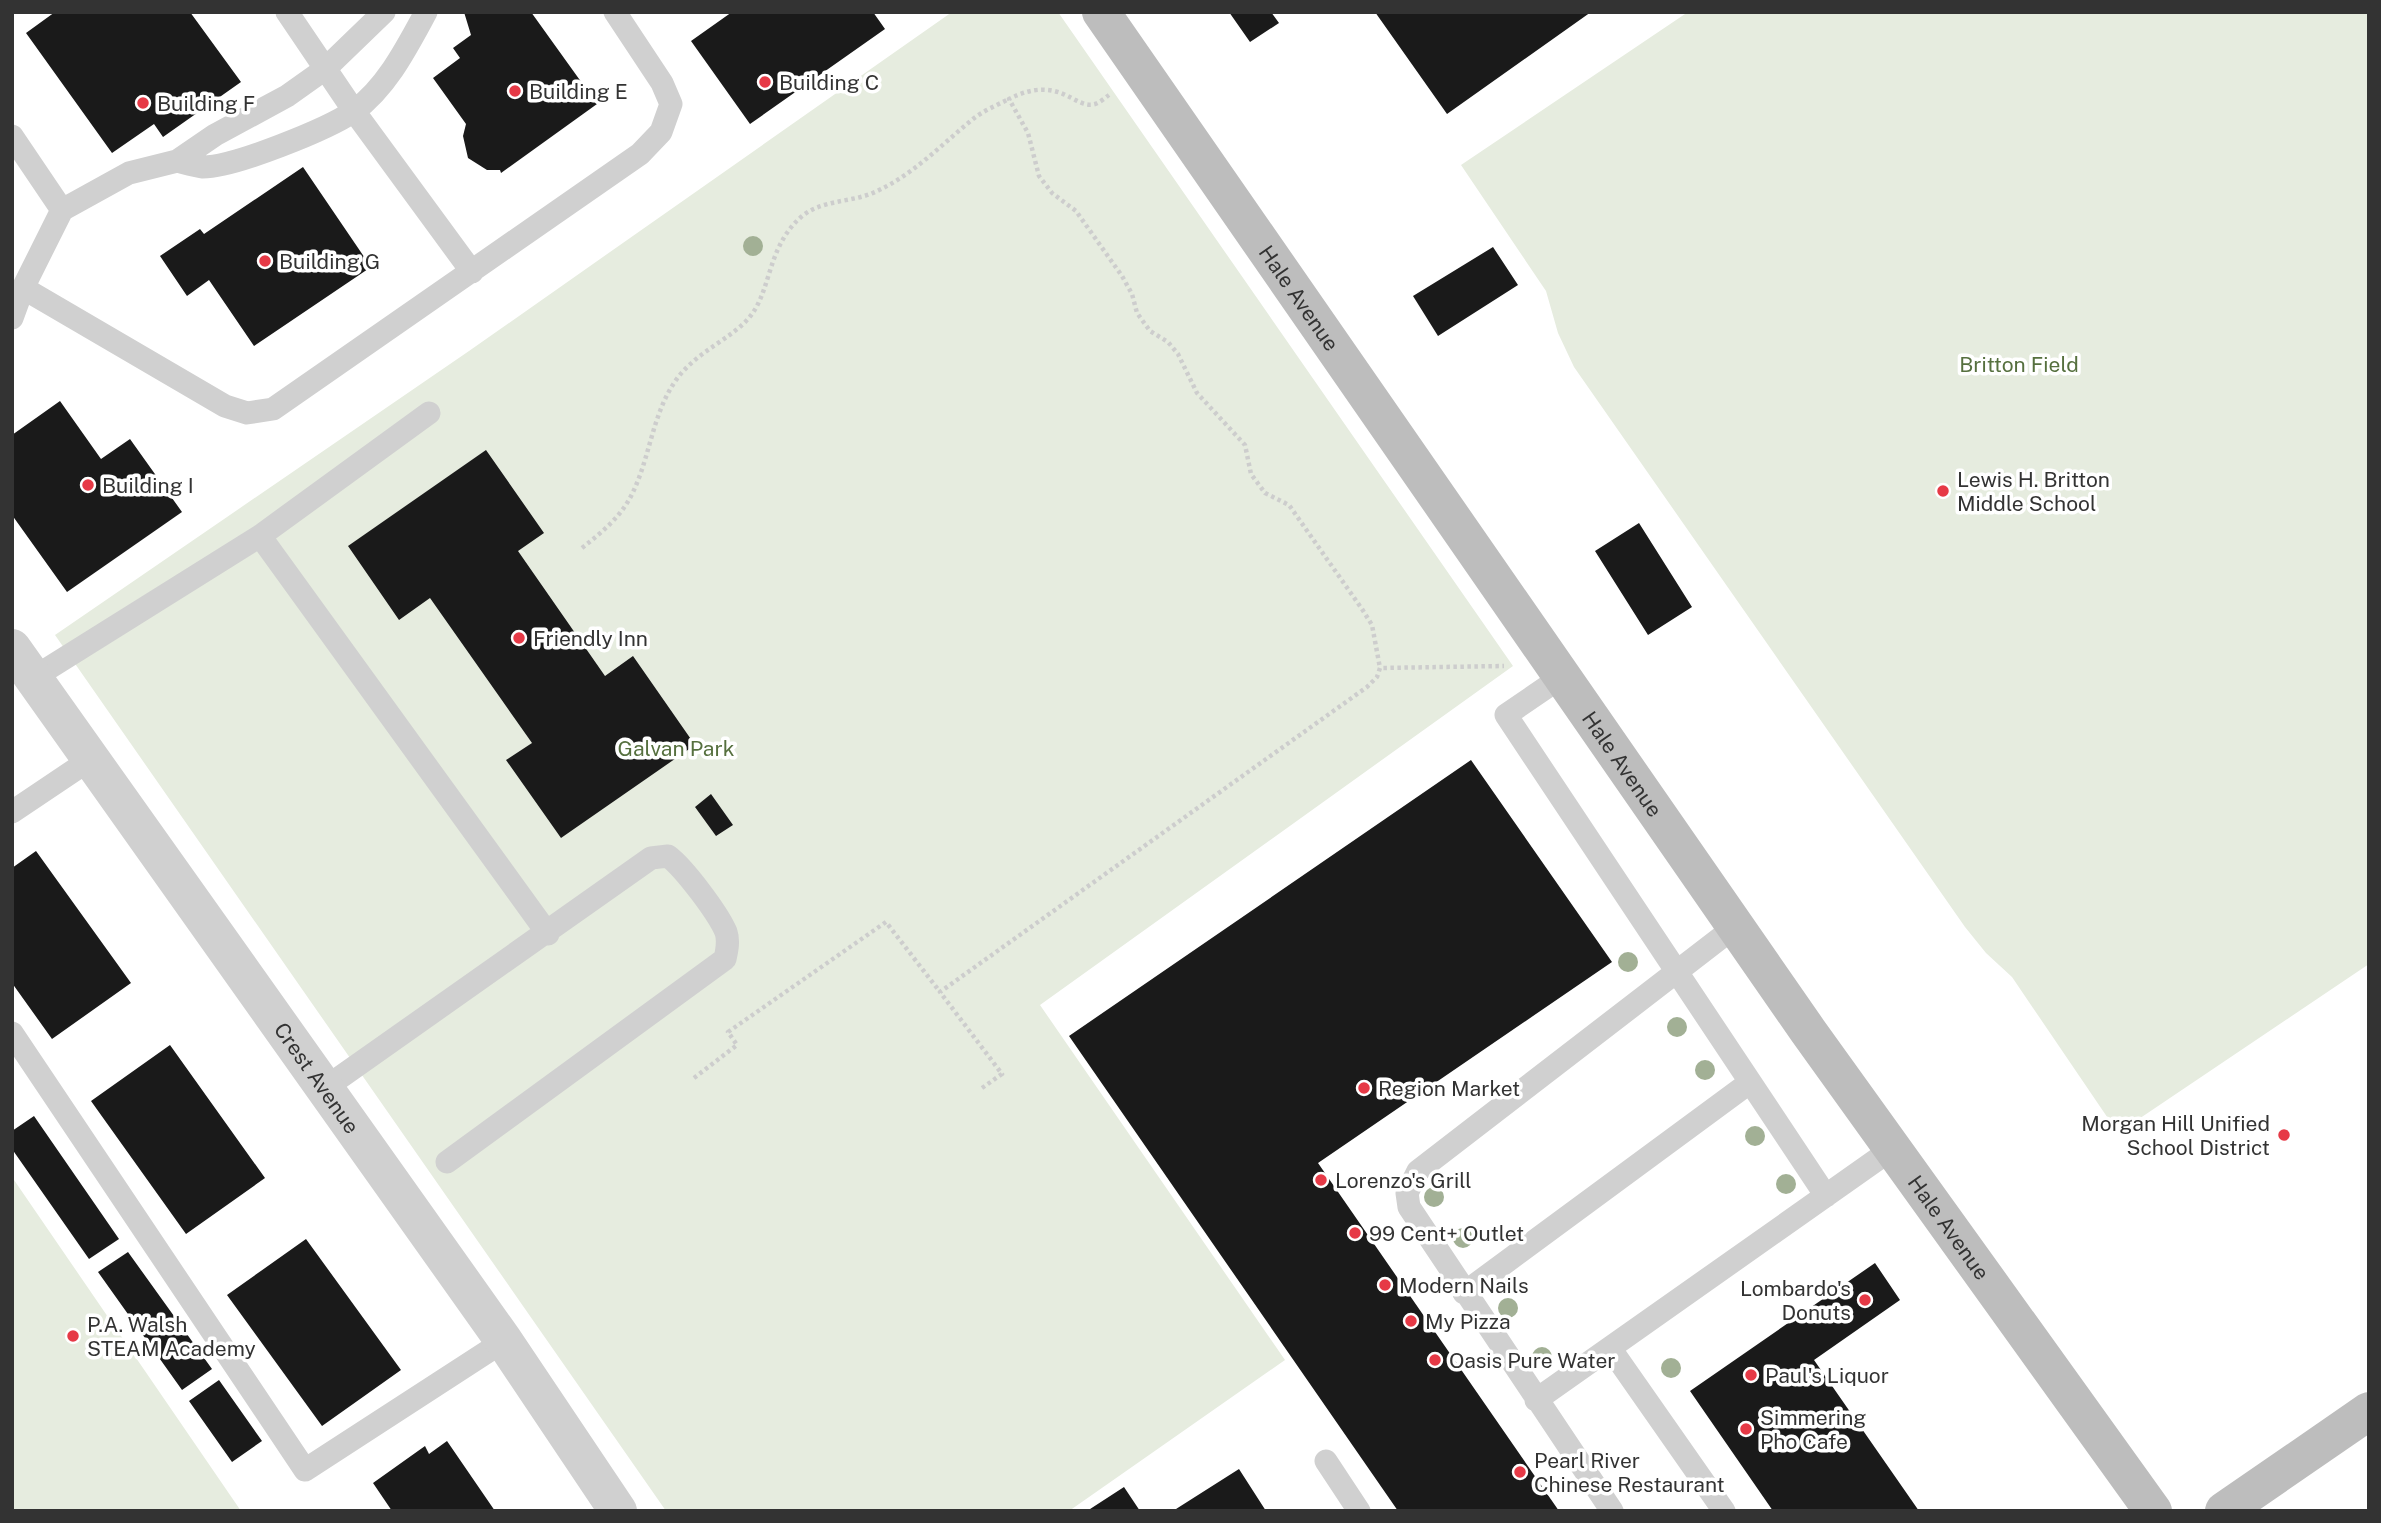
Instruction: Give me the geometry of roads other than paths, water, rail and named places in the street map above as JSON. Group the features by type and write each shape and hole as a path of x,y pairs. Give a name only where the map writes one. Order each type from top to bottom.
{"main road":[{"name":"Hale Avenue","path":"1101,12 1892,1149 2153,1511"},
{"path":"2224,1511 2368,1414"}],"street":[{"name":"Crest Avenue","path":"23,663 503,1341 618,1511"}],"lane":[{"path":"287,12 354,111 472,272"},
{"path":"12,318 23,288 62,210 129,173 177,161 215,135 287,96 325,69 384,12"},
{"path":"177,161 204,167 245,157 283,144 354,111 384,80 405,51 426,12"},
{"path":"23,288 225,406 247,413 273,409 640,154 661,132 671,104 662,83 615,12"},
{"path":"12,136 62,210"},
{"path":"23,663 260,536 429,413"},
{"path":"260,536 548,934"},
{"path":"1563,677 1506,715 1674,973 1826,1196"},
{"path":"12,811 91,759"},
{"path":"325,1088 548,934 651,858 668,856 680,866 726,932 728,945 724,959 447,1162"},
{"path":"1612,1511 1464,1293 1409,1207 1407,1193 1418,1171 1736,926"},
{"path":"12,1033 305,1470 503,1341"},
{"path":"1464,1293 1749,1083"},
{"path":"1536,1400 1892,1149"},
{"path":"1610,1348 1724,1511"},
{"path":"1326,1461 1359,1511"}],"place":[{"name":"Building C","path":"765,82"},
{"name":"Building E","path":"515,91"},
{"name":"Building F","path":"143,103"},
{"name":"Building G","path":"265,261"},
{"name":"Building I","path":"88,485"},
{"name":"Lewis H. Britton Middle School","path":"1943,491"},
{"name":"Friendly Inn","path":"519,638"},
{"name":"Region Market","path":"1364,1088"},
{"name":"Morgan Hill Unified School District","path":"2284,1135"},
{"name":"Lorenzo's Grill","path":"1321,1180"},
{"name":"99 Cent+ Outlet","path":"1355,1233"},
{"name":"Modern Nails","path":"1385,1285"},
{"name":"Lombardo's Donuts","path":"1865,1300"},
{"name":"My Pizza","path":"1411,1321"},
{"name":"P.A. Walsh STEAM Academy","path":"73,1336"},
{"name":"Oasis Pure Water","path":"1435,1360"},
{"name":"Paul's Liquor","path":"1751,1375"},
{"name":"Simmering Pho Cafe","path":"1746,1429"},
{"name":"Pearl River Chinese Restaurant","path":"1520,1472"}],"park label":[{"name":"Britton Field","path":"2019,364"},
{"name":"Galvan Park","path":"676,748"}]}
